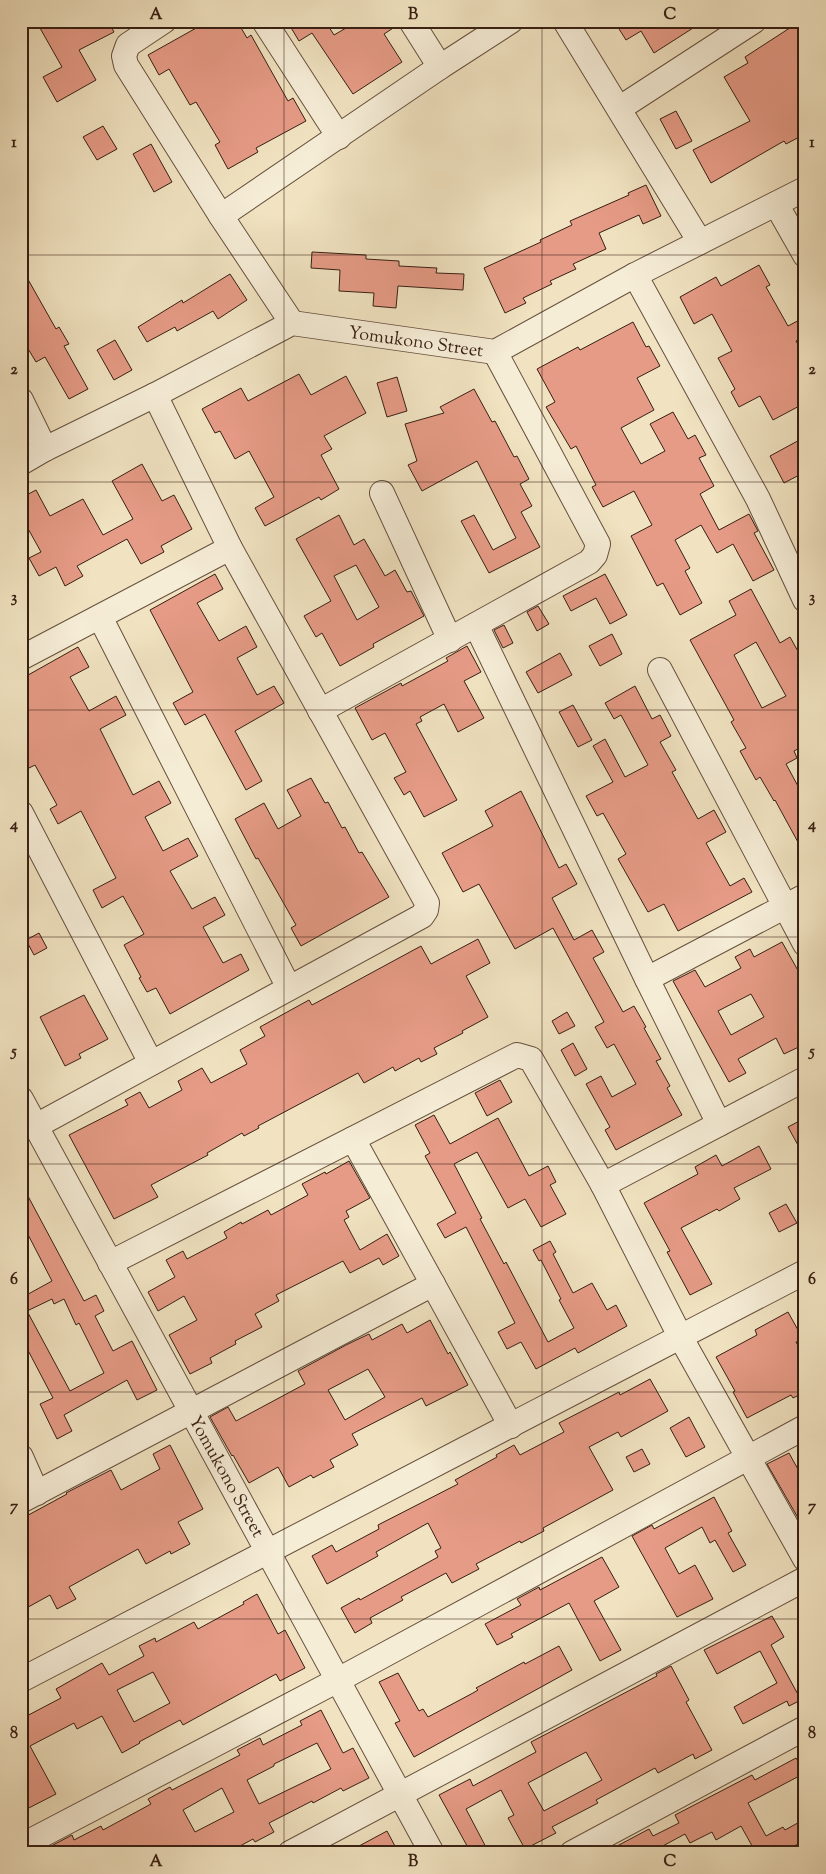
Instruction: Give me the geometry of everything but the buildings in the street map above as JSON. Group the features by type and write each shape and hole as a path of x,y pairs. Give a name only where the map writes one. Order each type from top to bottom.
{"street":[{"path":"21,463 44,449 155,395 292,323 221,216 126,65 124,56 128,45 164,21"},
{"path":"264,21 339,137"},
{"path":"411,21 440,67"},
{"path":"221,216 511,21"},
{"path":"565,21 620,108 700,242"},
{"path":"620,108 749,23"},
{"name":"Yomukono Street","path":"292,323 495,352 635,275 805,189"},
{"path":"776,204 805,255"},
{"path":"635,275 758,499 805,600"},
{"path":"320,711 589,562 596,555 598,544 495,352"},
{"path":"36,1126 422,916 426,910 427,903 230,548 155,395"},
{"path":"21,400 44,449"},
{"path":"382,493 450,640"},
{"path":"21,658 230,548"},
{"path":"100,617 289,988"},
{"path":"476,625 647,979 720,1124"},
{"path":"660,670 795,901 805,944"},
{"path":"21,813 151,1063"},
{"path":"647,979 795,901"},
{"path":"110,1263 517,1055 524,1056 531,1059 603,1185 681,1338 805,1559"},
{"path":"603,1185 805,1079"},
{"name":"Yomukono Street","path":"21,1099 432,1853"},
{"path":"353,1139 511,1426"},
{"path":"21,1680 805,1272"},
{"path":"21,1457 29,1497 432,1284"},
{"path":"21,1846 338,1680 805,1427"},
{"path":"290,1853 805,1579"},
{"path":"572,1853 805,1728"}]}
